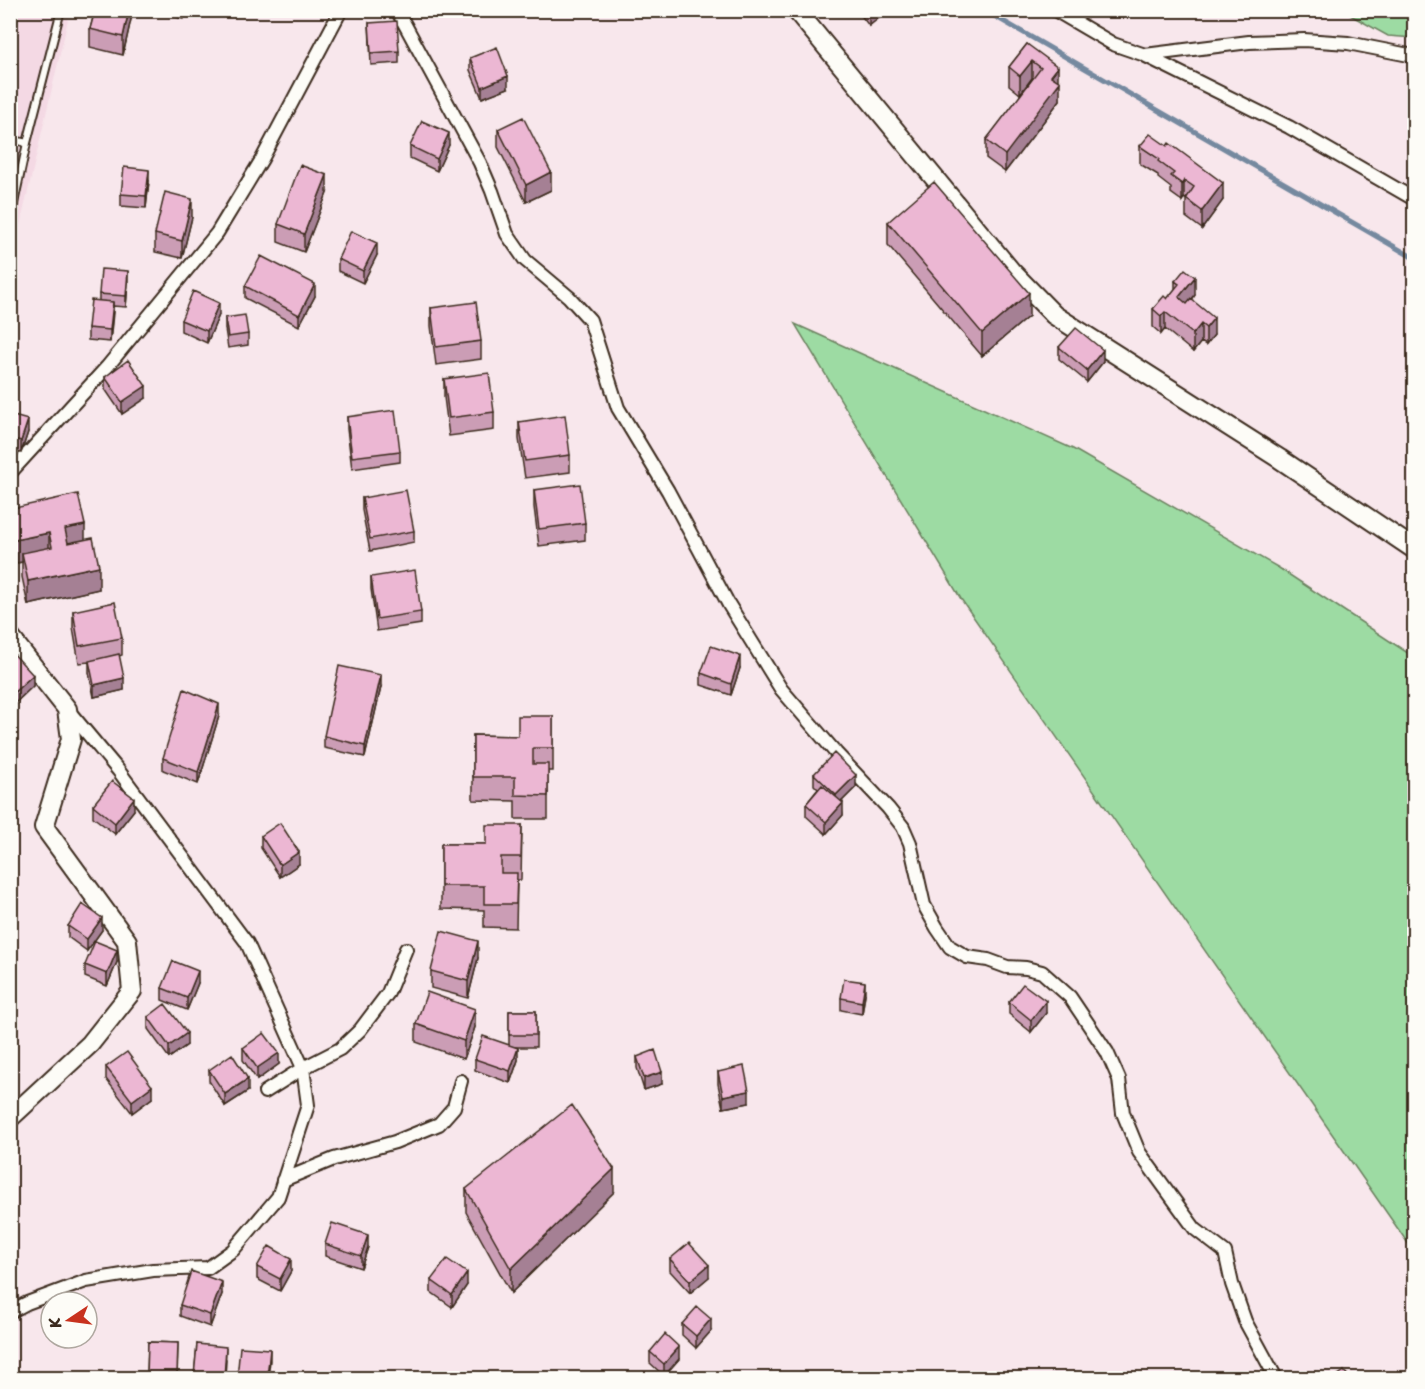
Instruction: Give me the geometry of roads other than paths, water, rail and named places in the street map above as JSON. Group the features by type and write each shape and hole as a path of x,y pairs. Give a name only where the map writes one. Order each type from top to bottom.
{"street":[{"path":"10,473 107,367 217,233 262,159 341,10"},
{"path":"397,10 480,162 507,234 525,260 569,297 590,320 618,408 668,491 729,605 781,689 903,827 910,843 924,905 950,947 967,957 988,960 1007,967 1042,972 1070,997 1107,1052 1119,1079 1123,1113 1139,1152 1195,1229 1225,1252 1232,1284 1245,1321 1276,1378"},
{"path":"796,10 1011,271 1054,315 1280,459 1414,549"},
{"path":"1055,10 1113,44 1145,56 1289,127 1414,199"},
{"path":"1145,56 1249,42 1304,40 1348,43 1414,57"},
{"path":"10,637 118,770 247,943 303,1068 308,1105 278,1197 233,1250 208,1268 153,1270 86,1281 27,1303 10,1312"},
{"path":"10,1118 90,1044 132,991 127,941 44,827 71,739 67,709"},
{"path":"265,1092 303,1068 340,1049 360,1030 387,993 406,949"},
{"path":"283,1180 334,1159 395,1142 439,1124 454,1107 461,1080"}],"lane":[{"path":"10,222 27,143 62,10"},
{"path":"10,139 27,143"}],"waterway":[{"path":"984,10 1414,258"}]}
